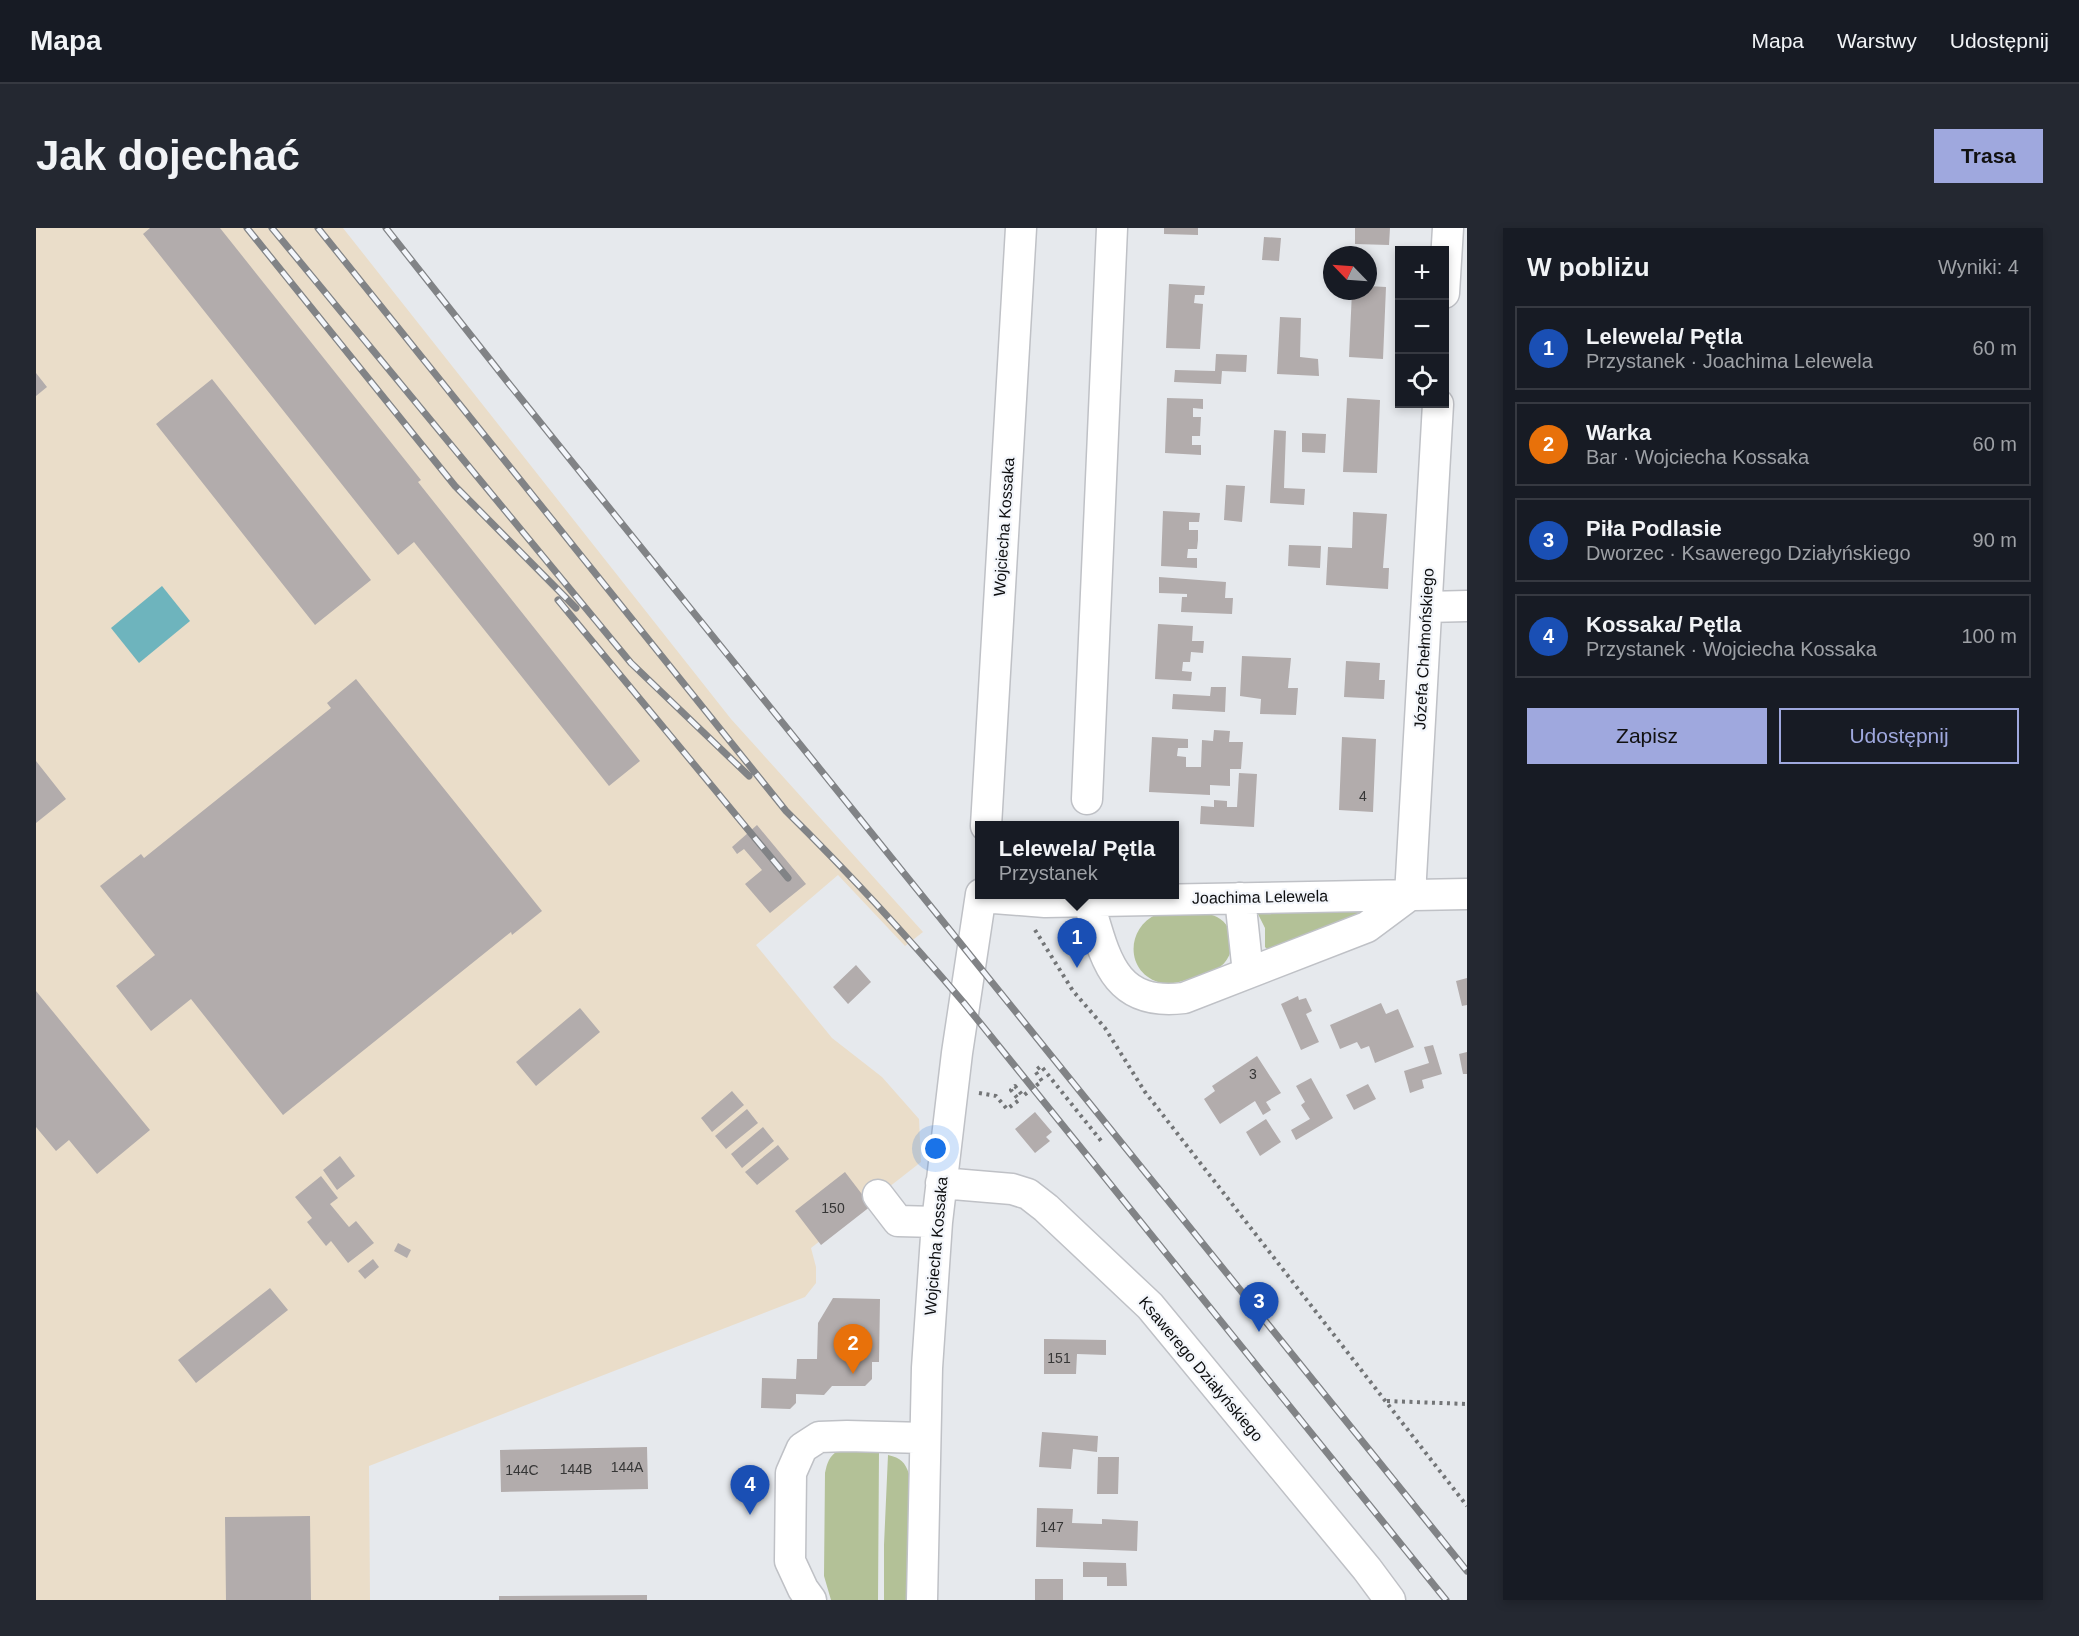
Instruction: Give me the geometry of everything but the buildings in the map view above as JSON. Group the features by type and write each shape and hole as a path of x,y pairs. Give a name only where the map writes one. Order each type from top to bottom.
{"street":[{"name":"Wojciecha Kossaka","path":"986,821 1021,228"},
{"path":"1087,799 1113,228"},
{"path":"1447,246 1448,228"},
{"name":"Józefa Chełmońskiego","path":"1410,895 1438,408"},
{"path":"1427,607 1467,606"},
{"name":"Joachima Lelewela","path":"1179,899 1467,894"},
{"path":"1088,900 1103,950 1118,976 1140,996 1165,1000 1184,998 1367,927 1410,895"},
{"path":"1240,898 1248,973"},
{"name":"Wojciecha Kossaka","path":"922,1600 927,1368 937,1222 964,1003 981,899"},
{"name":"Joachima Lelewela","path":"1013,899 1045,902 1164,899"},
{"name":"Ksawerego Działyńskiego","path":"941,1183 1012,1189 1028,1194 1046,1208 1150,1306 1390,1600"},
{"path":"878,1195 898,1221 937,1222"},
{"path":"806,1596 790,1561 792,1473 802,1449 819,1437 925,1438"}],"path":[{"path":"1028,927 1035,929 1073,991 1110,1035 1145,1092 1467,1506"},
{"path":"969,1091 996,1095 1007,1109 1019,1100 1011,1090 1015,1086 1023,1096 1042,1081 1035,1071 1041,1066 1102,1142"},
{"path":"1386,1401 1467,1404"}],"shaded area":[{"path":"36,228 343,228 731,719 923,932 905,946 838,875 756,945 832,1038 882,1077 919,1119 921,1162 811,1248 816,1267 816,1283 805,1297 369,1466 370,1600 36,1600"}],"green space":[{"path":"1360,910 1359,914 1267,949 1265,947 1265,928 1258,914 1259,911"},
{"path":"1196,913 1217,917 1224,922 1232,938 1230,954 1226,961 1212,971 1181,982 1168,984 1150,978 1141,971 1136,962 1135,940 1146,921 1157,914"},
{"path":"839,1450 879,1452 878,1600 831,1600 824,1576 825,1473 829,1460"},
{"path":"888,1455 902,1461 909,1474 907,1600 884,1600"}],"water":[{"path":"162,586 190,621 139,663 111,628"}],"railway":[{"path":"247,228 455,486 576,608"},
{"path":"272,228 631,663 749,776"},
{"path":"318,228 786,811 877,905 964,1003 1446,1600"},
{"path":"386,228 510,385 1467,1571"},
{"path":"558,600 788,878"}],"place":[{"name":"Lelewela/ Pętla","path":"1077,968"},
{"name":"Piła Podlasie","path":"1259,1332"},
{"name":"Warka","path":"853,1374"},
{"name":"Kossaka/ Pętla","path":"750,1515"}]}
